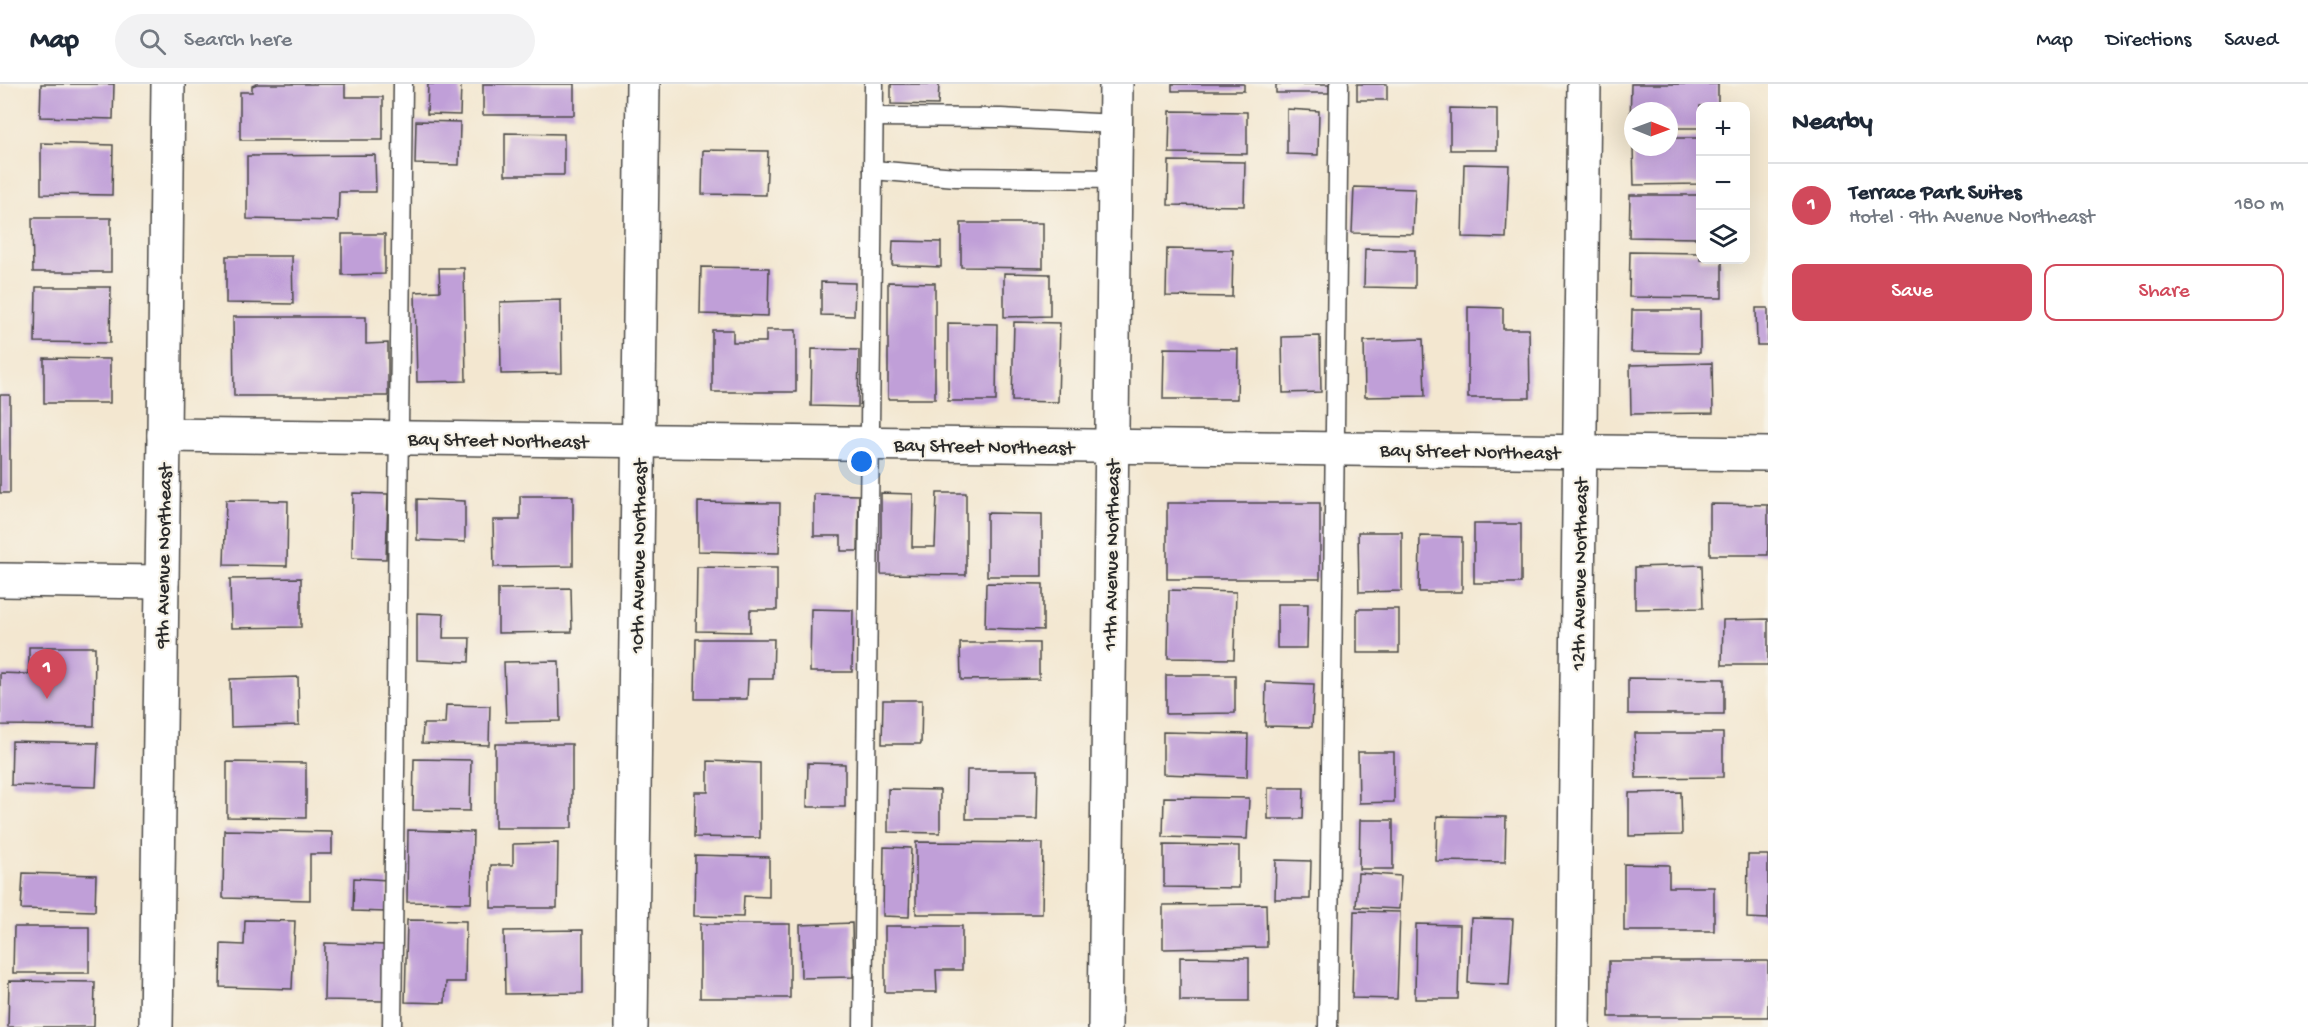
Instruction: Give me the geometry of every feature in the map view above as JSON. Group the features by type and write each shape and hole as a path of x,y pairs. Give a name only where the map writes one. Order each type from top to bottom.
{"street":[{"name":"9th Avenue Northeast","path":"156,1027 168,84"},
{"name":"10th Avenue Northeast","path":"631,1027 643,84"},
{"name":"11th Avenue Northeast","path":"1105,1027 1116,84"},
{"name":"12th Avenue Northeast","path":"1573,1027 1584,84"},
{"name":"Bay Street Northeast","path":"164,435 1768,454"},
{"path":"0,580 162,582"}],"lane":[{"path":"392,1027 403,84"},
{"path":"863,1027 874,84"},
{"path":"1328,1027 1339,84"},
{"path":"874,117 1001,118 1116,124"},
{"path":"873,170 956,177 1115,179"}],"building":[{"path":"41,84 114,84 113,119 40,117"},
{"path":"257,84 345,84 345,97 383,97 383,140 240,140 240,92 252,92 252,86"},
{"path":"428,84 461,84 460,115 427,114"},
{"path":"483,84 574,84 574,115 483,115"},
{"path":"891,84 939,84 938,105 891,104"},
{"path":"1172,84 1244,84 1244,91 1172,91"},
{"path":"1276,84 1329,84 1329,93 1276,93"},
{"path":"1357,84 1387,84 1387,100 1357,100"},
{"path":"1631,84 1718,84 1718,102 1696,102 1696,128 1678,128 1678,102 1631,102"},
{"path":"1450,108 1497,109 1497,150 1450,150"},
{"path":"1287,109 1319,111 1318,155 1287,154"},
{"path":"1170,111 1247,112 1247,154 1169,153"},
{"path":"416,121 460,122 459,165 415,164"},
{"path":"505,133 564,134 564,175 505,175"},
{"path":"1678,138 1696,138 1696,184 1634,185 1633,156 1678,156"},
{"path":"41,143 113,145 112,195 41,194"},
{"path":"703,150 768,151 766,195 702,194"},
{"path":"375,155 376,192 339,192 338,221 247,219 247,156"},
{"path":"1169,161 1245,162 1244,206 1168,205"},
{"path":"1464,164 1509,165 1506,238 1462,237"},
{"path":"1354,187 1415,189 1413,234 1352,233"},
{"path":"1630,195 1696,195 1696,238 1629,237"},
{"path":"32,218 111,218 111,272 33,272"},
{"path":"961,223 1043,223 1043,268 961,267"},
{"path":"342,234 385,234 385,274 342,275"},
{"path":"893,241 941,242 941,267 892,265"},
{"path":"1167,249 1233,250 1232,297 1166,296"},
{"path":"1365,249 1415,250 1415,288 1364,287"},
{"path":"1630,252 1696,253 1696,264 1722,264 1722,298 1629,297"},
{"path":"226,256 292,256 293,304 226,303"},
{"path":"701,267 769,268 768,316 700,314"},
{"path":"439,268 464,268 466,381 417,382 415,292 440,291"},
{"path":"1004,273 1050,274 1050,316 1004,317"},
{"path":"821,282 855,283 854,316 821,315"},
{"path":"888,282 935,283 935,399 888,399"},
{"path":"36,287 111,287 110,343 35,342"},
{"path":"561,300 562,373 501,374 500,302"},
{"path":"1468,307 1503,308 1503,329 1529,329 1530,398 1468,398"},
{"path":"1756,308 1768,308 1768,345 1757,345"},
{"path":"1632,310 1700,310 1700,353 1631,352"},
{"path":"233,317 366,317 366,344 388,343 388,396 234,396"},
{"path":"1014,322 1060,323 1058,402 1012,401"},
{"path":"948,323 997,324 996,401 948,401"},
{"path":"712,330 733,330 733,342 766,342 766,330 796,330 796,392 712,392"},
{"path":"1320,336 1321,392 1283,393 1282,337"},
{"path":"1423,339 1425,396 1365,397 1364,341"},
{"path":"1164,348 1238,349 1237,399 1163,399"},
{"path":"812,349 859,350 858,407 811,406"},
{"path":"44,358 110,359 110,403 44,403"},
{"path":"1712,363 1713,413 1631,414 1630,365"},
{"path":"0,395 10,395 10,493 0,493"},
{"path":"353,493 388,494 386,559 352,558"},
{"path":"881,493 913,494 912,547 935,547 937,493 966,493 966,575 881,574"},
{"path":"814,494 859,495 858,551 841,551 841,536 814,536"},
{"path":"520,496 573,496 573,566 494,567 493,520 520,520"},
{"path":"417,499 465,501 465,542 417,540"},
{"path":"226,500 288,501 287,566 224,565"},
{"path":"698,502 780,503 779,553 698,551"},
{"path":"1167,503 1320,503 1320,579 1167,579"},
{"path":"1710,504 1768,505 1768,555 1710,555"},
{"path":"987,513 1042,514 1042,576 987,576"},
{"path":"1474,524 1521,524 1521,583 1474,583"},
{"path":"1358,532 1402,532 1402,591 1359,592"},
{"path":"1420,536 1462,537 1462,592 1419,592"},
{"path":"1702,565 1703,608 1635,609 1635,567"},
{"path":"697,567 777,568 777,610 750,610 750,632 696,631"},
{"path":"301,578 301,627 231,628 230,579"},
{"path":"986,583 1043,584 1043,630 985,628"},
{"path":"571,588 572,632 498,633 498,589"},
{"path":"1169,590 1236,592 1234,659 1168,658"},
{"path":"1277,604 1308,604 1307,648 1277,648"},
{"path":"811,609 853,610 852,672 810,672"},
{"path":"1357,609 1399,609 1399,653 1357,653"},
{"path":"417,613 444,614 443,638 470,638 469,662 417,660"},
{"path":"1768,619 1768,665 1722,665 1723,620"},
{"path":"696,639 774,639 773,679 748,679 747,699 695,699"},
{"path":"960,643 1039,643 1039,679 961,680"},
{"path":"29,647 95,647 94,726 0,725 0,673 29,674"},
{"path":"559,661 560,721 506,722 504,662"},
{"path":"1166,675 1235,675 1235,713 1166,714"},
{"path":"298,677 299,725 231,727 230,679"},
{"path":"1628,678 1724,679 1724,714 1628,714"},
{"path":"1266,682 1314,684 1312,727 1265,726"},
{"path":"883,700 922,700 921,744 882,744"},
{"path":"446,705 490,706 489,745 422,743 423,724 445,724"},
{"path":"1163,732 1248,734 1247,777 1163,774"},
{"path":"1635,733 1723,733 1723,777 1636,778"},
{"path":"12,741 98,743 96,787 11,785"},
{"path":"495,744 572,744 572,828 495,828"},
{"path":"1358,752 1394,752 1394,802 1359,803"},
{"path":"414,759 471,760 470,811 413,810"},
{"path":"708,761 760,763 760,838 694,837 695,792 708,792"},
{"path":"227,762 306,763 306,818 227,817"},
{"path":"808,763 845,764 845,807 807,807"},
{"path":"967,770 1038,770 1037,819 966,819"},
{"path":"1268,788 1304,788 1303,819 1268,819"},
{"path":"888,789 940,790 940,833 888,832"},
{"path":"1681,792 1682,835 1629,836 1629,793"},
{"path":"1164,797 1249,798 1247,839 1163,837"},
{"path":"1437,816 1506,817 1505,862 1436,861"},
{"path":"1360,820 1393,820 1393,869 1359,869"},
{"path":"224,830 332,832 332,854 310,854 310,900 223,898"},
{"path":"408,830 473,832 471,903 407,902"},
{"path":"916,842 1043,843 1042,914 916,914"},
{"path":"558,843 557,908 491,908 491,865 513,865 513,844"},
{"path":"1164,845 1239,846 1239,888 1164,887"},
{"path":"884,847 911,848 909,917 883,916"},
{"path":"695,855 769,857 769,897 744,896 743,917 694,916"},
{"path":"1748,855 1768,855 1768,919 1747,918"},
{"path":"1276,860 1311,861 1310,899 1275,899"},
{"path":"1624,864 1669,865 1669,887 1714,887 1714,931 1624,931"},
{"path":"23,873 96,875 95,911 21,909"},
{"path":"1358,873 1401,876 1399,909 1356,907"},
{"path":"354,878 388,880 387,912 353,911"},
{"path":"1266,904 1267,947 1163,949 1163,905"},
{"path":"1354,911 1400,912 1397,999 1352,998"},
{"path":"1471,918 1513,919 1509,985 1468,983"},
{"path":"245,920 295,921 292,989 220,987 221,944 244,945"},
{"path":"407,920 466,921 465,982 446,982 445,1003 405,1002"},
{"path":"852,923 853,977 801,978 800,925"},
{"path":"700,924 790,924 790,998 700,998"},
{"path":"1416,924 1460,925 1458,999 1415,999"},
{"path":"885,926 962,926 962,970 936,970 937,992 885,992"},
{"path":"14,927 89,927 89,973 13,973"},
{"path":"583,930 583,993 505,994 504,931"},
{"path":"325,943 386,945 384,1001 324,1000"},
{"path":"1180,957 1249,958 1249,1001 1180,1001"},
{"path":"1609,961 1768,961 1768,1017 1609,1017"},
{"path":"9,981 95,982 94,1027 8,1027"}],"place":[{"name":"Terrace Park Suites","path":"47,699"}]}
